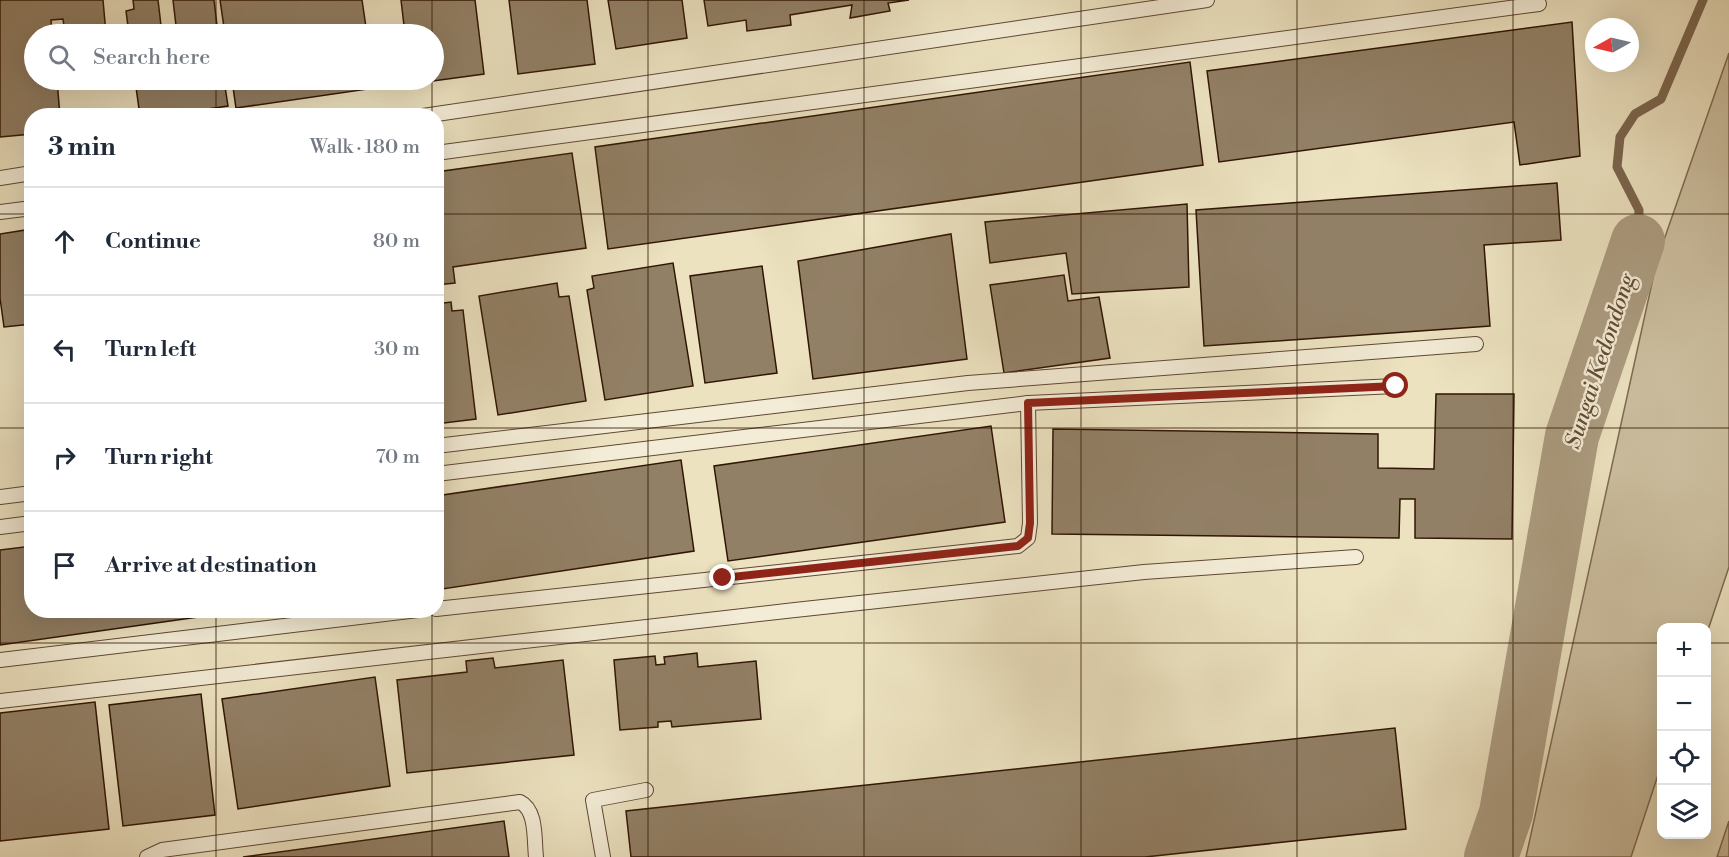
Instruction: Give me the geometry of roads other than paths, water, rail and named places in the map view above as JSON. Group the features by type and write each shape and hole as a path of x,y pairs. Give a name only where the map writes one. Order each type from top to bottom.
{"lane":[{"path":"444,113 1207,0"},
{"path":"444,152 1539,4"},
{"path":"0,178 24,174"},
{"path":"0,212 24,209"},
{"path":"444,445 968,383 1476,344"},
{"path":"444,473 1028,403 1396,386"},
{"path":"444,608 1018,546 1028,538 1030,523 1028,403"},
{"path":"0,497 24,494"},
{"path":"0,527 24,524"},
{"path":"0,701 1132,573 1356,557"},
{"path":"0,660 324,618"},
{"path":"603,857 593,800 646,790"},
{"path":"147,857 162,850 520,802 527,805 531,814 536,857"}],"waterway":[{"name":"Sungai Kedondong","path":"1638,241 1639,210 1617,167 1620,137 1635,114 1661,99 1703,0"},
{"name":"Sungai Kedondong","path":"1491,857 1506,813 1572,436 1638,241"}]}
